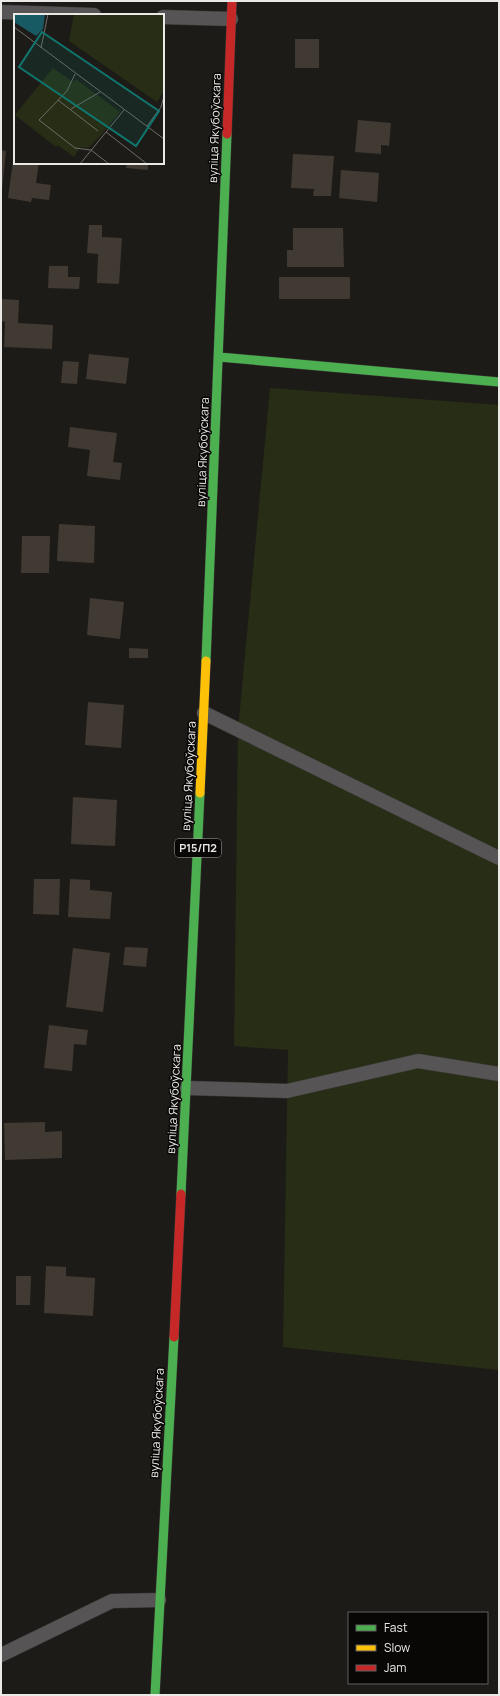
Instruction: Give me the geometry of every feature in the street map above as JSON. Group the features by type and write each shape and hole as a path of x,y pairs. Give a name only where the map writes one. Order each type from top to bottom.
{"main road":[{"name":"вуліца Якубоўскага","path":"155,1695 187,1088 219,357 232,1"},
{"path":"219,357 499,382"}],"lane":[{"path":"1,12 63,14"},
{"path":"164,17 231,19"},
{"path":"204,713 499,858"},
{"path":"187,1088 287,1091 418,1061 499,1074"},
{"path":"1,1655 112,1601 159,1600"}],"green space":[{"path":"270,388 499,405 499,1370 283,1347 288,1050 234,1046 238,730"}],"building":[{"path":"295,39 319,39 319,68 295,68"},
{"path":"358,120 391,123 389,146 381,145 381,154 355,152"},
{"path":"1,150 6,151 2,190 1,190"},
{"path":"14,153 14,164 39,164 36,183 51,185 49,200 32,198 31,202 8,198"},
{"path":"293,154 334,156 331,196 313,196 314,189 291,188"},
{"path":"127,164 148,164 148,170 126,168"},
{"path":"341,170 379,173 377,202 339,198"},
{"path":"89,225 102,225 102,237 122,238 119,284 97,283 98,254 87,253"},
{"path":"293,228 343,228 344,267 287,267 287,250 293,250"},
{"path":"49,266 68,266 68,277 80,277 79,289 48,288"},
{"path":"279,277 350,277 350,299 279,299"},
{"path":"1,299 19,300 18,323 53,325 52,349 4,347 5,322 1,321"},
{"path":"89,354 129,358 126,384 86,379"},
{"path":"63,361 79,362 77,384 61,383"},
{"path":"70,427 117,433 113,462 122,463 120,480 87,476 90,450 68,447"},
{"path":"59,524 95,526 94,563 57,561"},
{"path":"22,536 50,536 49,573 21,573"},
{"path":"90,598 124,602 120,639 87,635"},
{"path":"129,648 148,649 148,658 129,658"},
{"path":"88,702 124,705 121,748 85,745"},
{"path":"73,797 117,800 115,846 71,844"},
{"path":"34,879 60,879 59,915 33,914"},
{"path":"70,879 90,880 90,890 112,892 110,919 68,917"},
{"path":"125,947 148,948 146,967 123,965"},
{"path":"73,948 110,953 103,1012 66,1007"},
{"path":"49,1025 88,1030 86,1045 74,1044 72,1071 44,1068"},
{"path":"45,1122 45,1132 62,1131 62,1158 5,1160 4,1123"},
{"path":"46,1266 66,1267 66,1276 95,1278 93,1316 44,1313"},
{"path":"16,1276 31,1276 30,1305 16,1305"}],"traffic: fast":[{"path":"206,661 227,134"},
{"path":"219,357 499,382"},
{"path":"181,1194 200,793"},
{"path":"155,1695 174,1337"}],"traffic: slow":[{"path":"200,793 206,661"}],"traffic: jam":[{"path":"227,134 232,1"},
{"path":"174,1337 181,1194"}]}
